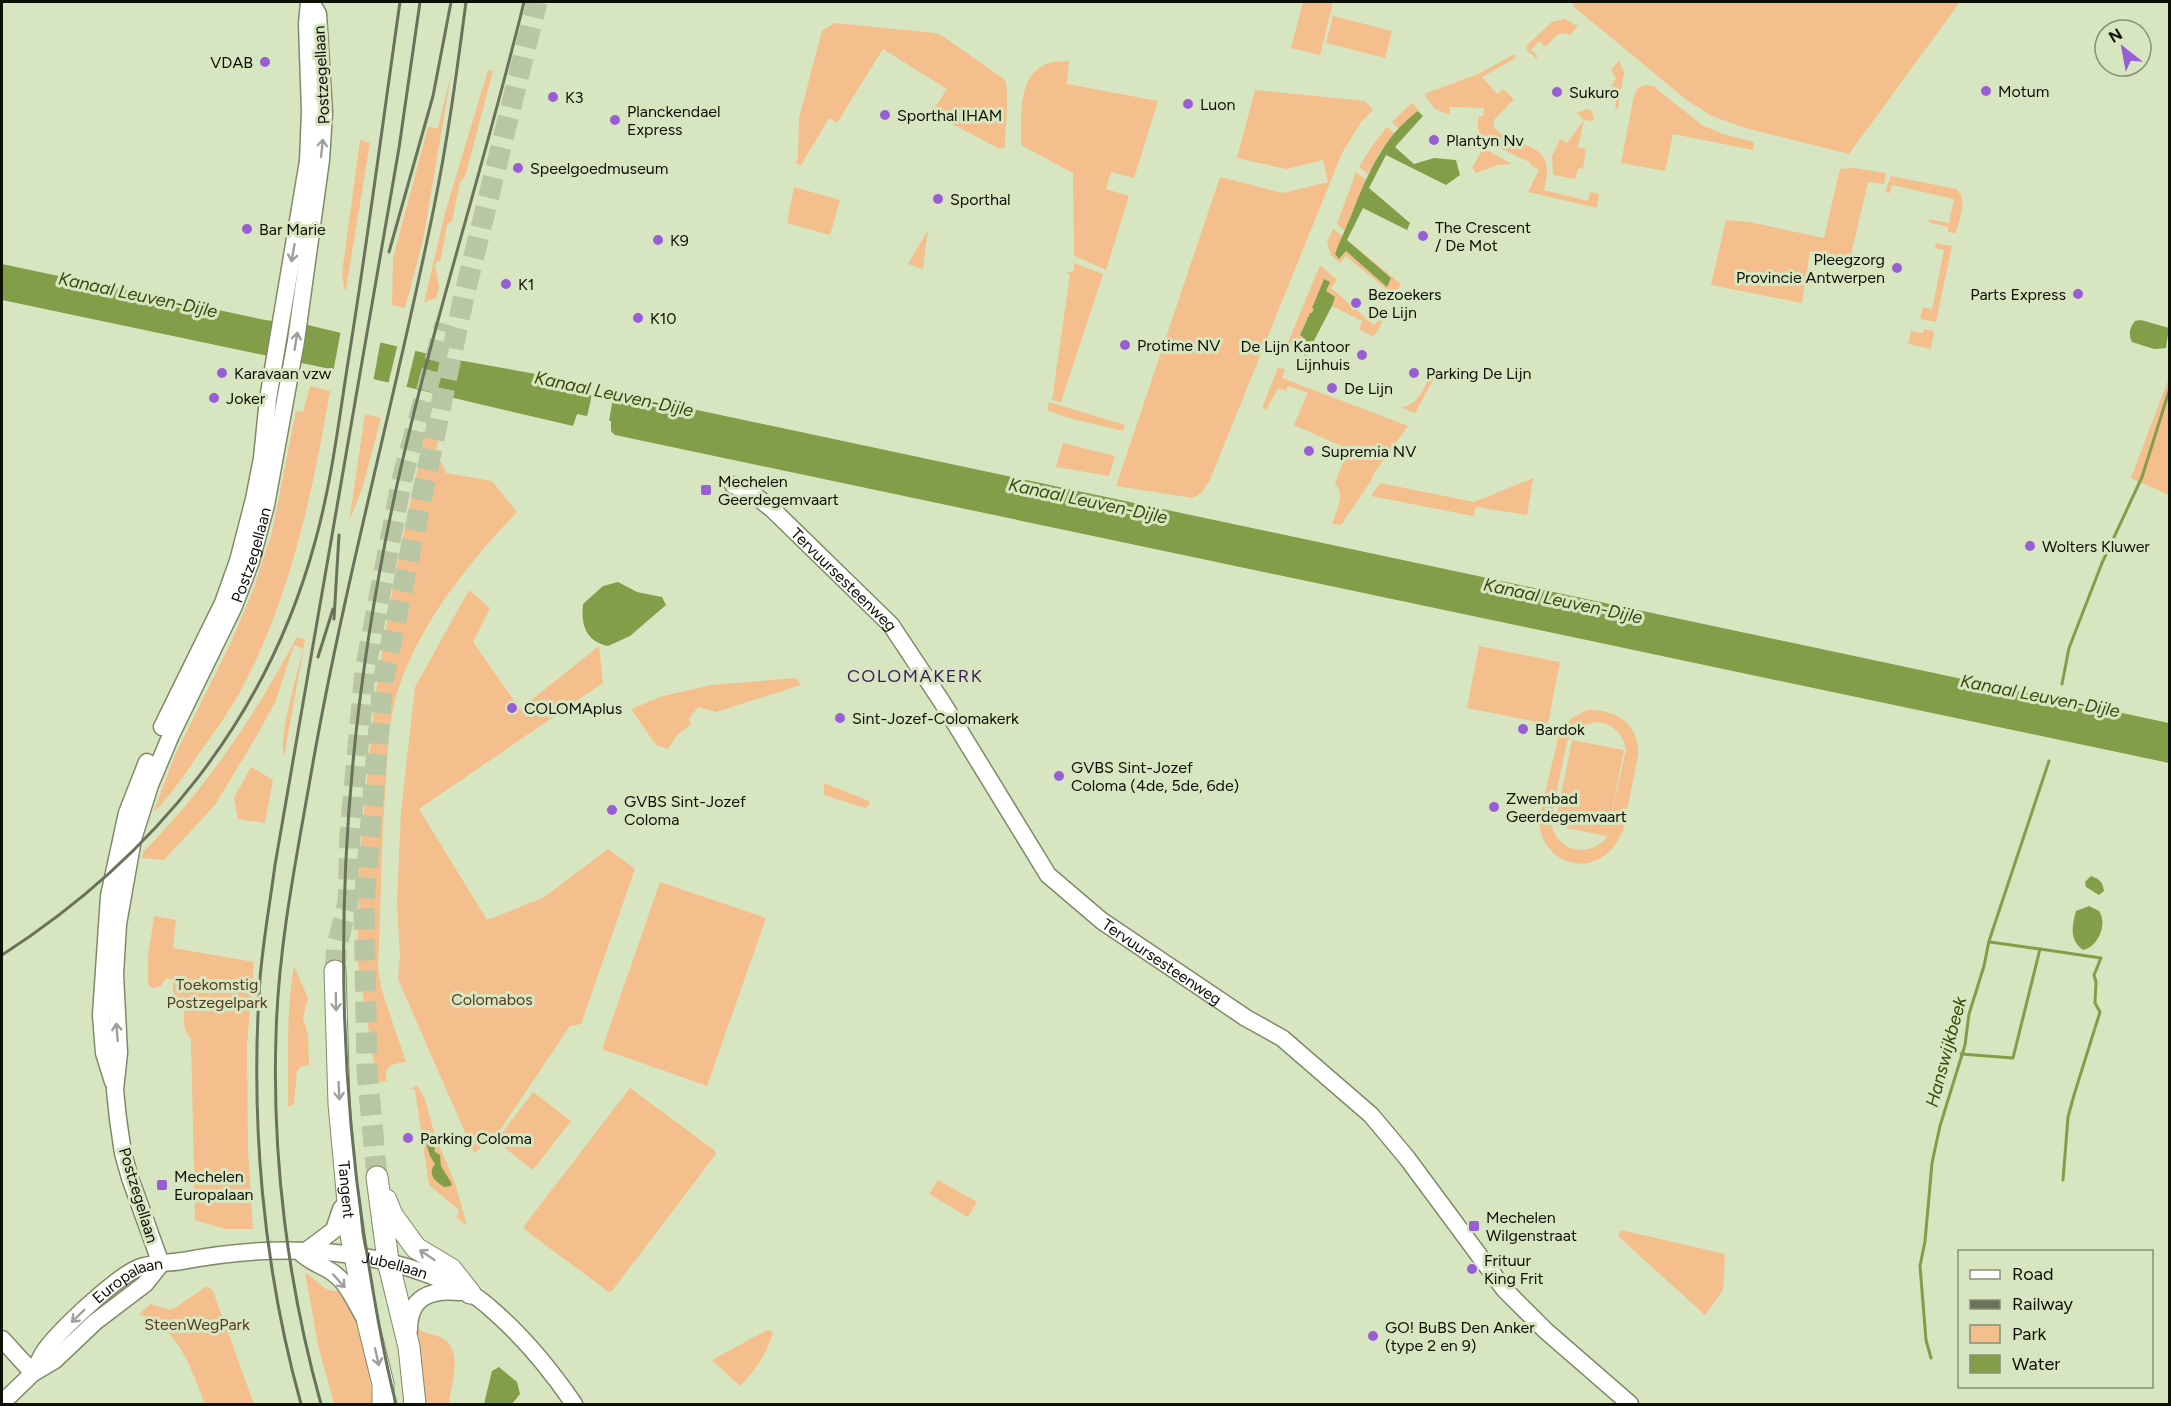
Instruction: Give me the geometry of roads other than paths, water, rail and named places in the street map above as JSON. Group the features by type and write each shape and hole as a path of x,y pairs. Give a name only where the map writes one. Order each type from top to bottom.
{"highway":[{"name":"Tangent","path":"335,971 339,1104 348,1202 368,1323 383,1384 383,1404"},
{"name":"Tangent","path":"415,1404 409,1347 388,1261 378,1178 392,1215 402,1232 423,1253 451,1269 472,1294"}],"main road":[{"name":"Postzegellaan","path":"115,1090 119,1053 115,974 118,924 133,839 158,763 243,586 266,505 286,399 307,270 324,135 317,112 307,24 310,2"},
{"name":"Postzegellaan","path":"161,1264 137,1201 123,1153 115,1090 104,1053 101,1015 106,924 114,867 127,813 157,737 223,603 250,519 262,458 269,393 317,112"},
{"name":"Tervuursesteenweg","path":"733,485 753,494 772,509 888,621 942,702 1048,875 1102,921 1246,1018 1282,1038 1371,1115 1407,1158 1504,1289 1546,1331 1630,1404"},
{"path":"348,1202 341,1209 334,1230 302,1251 308,1261 323,1267 340,1279 368,1323"},
{"name":"Jubellaan","path":"161,1264 224,1253 302,1251 356,1254 406,1266 472,1294 490,1308 537,1355 574,1404"},
{"name":"Europalaan","path":"2,1403 33,1373 55,1360 95,1322 145,1284 161,1264"},
{"path":"409,1347 410,1313 422,1298 444,1291 472,1294"},
{"path":"2,1339 33,1373"}],"water":[{"path":"1418,111 1423,116 1395,147 1414,164 1434,158 1456,160 1460,175 1446,185 1386,155 1369,188 1410,223 1407,230 1363,208 1347,240 1391,278 1387,287 1346,251 1339,259 1335,254 1378,156 1396,132"},
{"name":"Kanaal Leuven-Dijle","path":"2,264 265,320 308,325 441,357 586,383 590,385 590,395 614,400 617,393 2169,723 2169,763 615,435 611,431 611,421 577,414 573,426 335,370 2,300"},
{"path":"1324,279 1330,282 1326,291 1335,297 1306,356 1293,350 1298,340 1301,341 1303,337 1300,335 1314,309 1312,308"},
{"path":"2141,320 2169,328 2166,348 2154,349 2132,342 2131,328 2135,321"},
{"path":"618,582 637,592 662,597 666,605 630,636 608,646 594,640 586,631 583,604 603,586"},
{"path":"2091,876 2103,885 2104,891 2099,895 2086,887 2085,882"},
{"path":"2089,906 2099,911 2102,916 2102,928 2097,940 2083,950 2075,942 2073,922 2076,911"},
{"path":"428,1138 433,1139 435,1152 440,1155 441,1166 451,1186 444,1187 433,1177 432,1171 435,1164 426,1143"},
{"path":"499,1367 517,1382 520,1394 512,1404 484,1404 492,1371"}],"waterway":[{"name":"Hanswijkbeek","path":"2062,684 2069,648 2102,563 2142,477 2170,388"},
{"name":"Hanswijkbeek","path":"1931,1358 1926,1340 1920,1266 1925,1241 1932,1163 1940,1126 1965,1045 1969,1014 1989,941 2049,761"},
{"path":"1961,1054 2013,1058 2040,949 1990,942"},
{"path":"2040,949 2101,958 2094,975 2095,1003 2100,1012 2068,1117 2063,1180"}],"tunnel":[{"path":"377,1177 367,1071 364,903 383,681 464,296 537,2"},
{"path":"335,971 337,945 348,902 350,834 365,671 402,479 445,324"}],"railway":[{"path":"2,955 57,916 108,874 155,828 198,778 235,725 267,667 294,607 315,542 331,473 363,268 400,2"},
{"path":"301,1404 277,1300 262,1193 257,1086 260,979 275,865 399,148 420,2"},
{"path":"389,252 433,96 451,2"},
{"path":"321,1404 299,1314 280,1175 275,1082 280,970 294,871 324,703 439,181 466,2"},
{"path":"396,1404 374,1299 364,1235 353,1142 346,1048 344,956 346,863 352,771 377,587 395,494 425,370 524,2"},
{"path":"334,619 339,535"},
{"path":"318,657 333,609"}],"place":[{"name":"VDAB","path":"265,62"},
{"name":"Motum","path":"1986,91"},
{"name":"Sukuro","path":"1557,92"},
{"name":"K3","path":"553,97"},
{"name":"Luon","path":"1188,104"},
{"name":"Sporthal IHAM","path":"885,115"},
{"name":"Planckendael Express","path":"615,120"},
{"name":"Plantyn Nv","path":"1434,140"},
{"name":"Speelgoedmuseum","path":"518,168"},
{"name":"Sporthal","path":"938,199"},
{"name":"Bar Marie","path":"247,229"},
{"name":"The Crescent / De Mot","path":"1423,236"},
{"name":"K9","path":"658,240"},
{"name":"Pleegzorg Provincie Antwerpen","path":"1897,268"},
{"name":"K1","path":"506,284"},
{"name":"Parts Express","path":"2078,294"},
{"name":"Bezoekers De Lijn","path":"1356,303"},
{"name":"K10","path":"638,318"},
{"name":"Protime NV","path":"1125,345"},
{"name":"De Lijn Kantoor Lijnhuis","path":"1362,355"},
{"name":"Karavaan vzw","path":"222,373"},
{"name":"Parking De Lijn","path":"1414,373"},
{"name":"De Lijn","path":"1332,388"},
{"name":"Joker","path":"214,398"},
{"name":"Supremia NV","path":"1309,451"},
{"name":"Mechelen Geerdegemvaart","path":"706,490"},
{"name":"Wolters Kluwer","path":"2030,546"},
{"name":"COLOMAplus","path":"512,708"},
{"name":"Sint-Jozef-Colomakerk","path":"840,718"},
{"name":"Bardok","path":"1523,729"},
{"name":"GVBS Sint-Jozef Coloma (4de, 5de, 6de)","path":"1059,776"},
{"name":"Zwembad Geerdegemvaart","path":"1494,807"},
{"name":"GVBS Sint-Jozef Coloma","path":"612,810"},
{"name":"Parking Coloma","path":"408,1138"},
{"name":"Mechelen Europalaan","path":"162,1185"},
{"name":"Mechelen Wilgenstraat","path":"1474,1226"},
{"name":"Frituur King Frit","path":"1472,1269"},
{"name":"GO! BuBS Den Anker (type 2 en 9)","path":"1373,1336"}],"district":[{"name":"COLOMAKERK","path":"915,676"}],"park label":[{"name":"Toekomstig Postzegelpark","path":"217,993"},
{"name":"Colomabos","path":"492,999"},
{"name":"SteenWegPark","path":"197,1324"}]}
